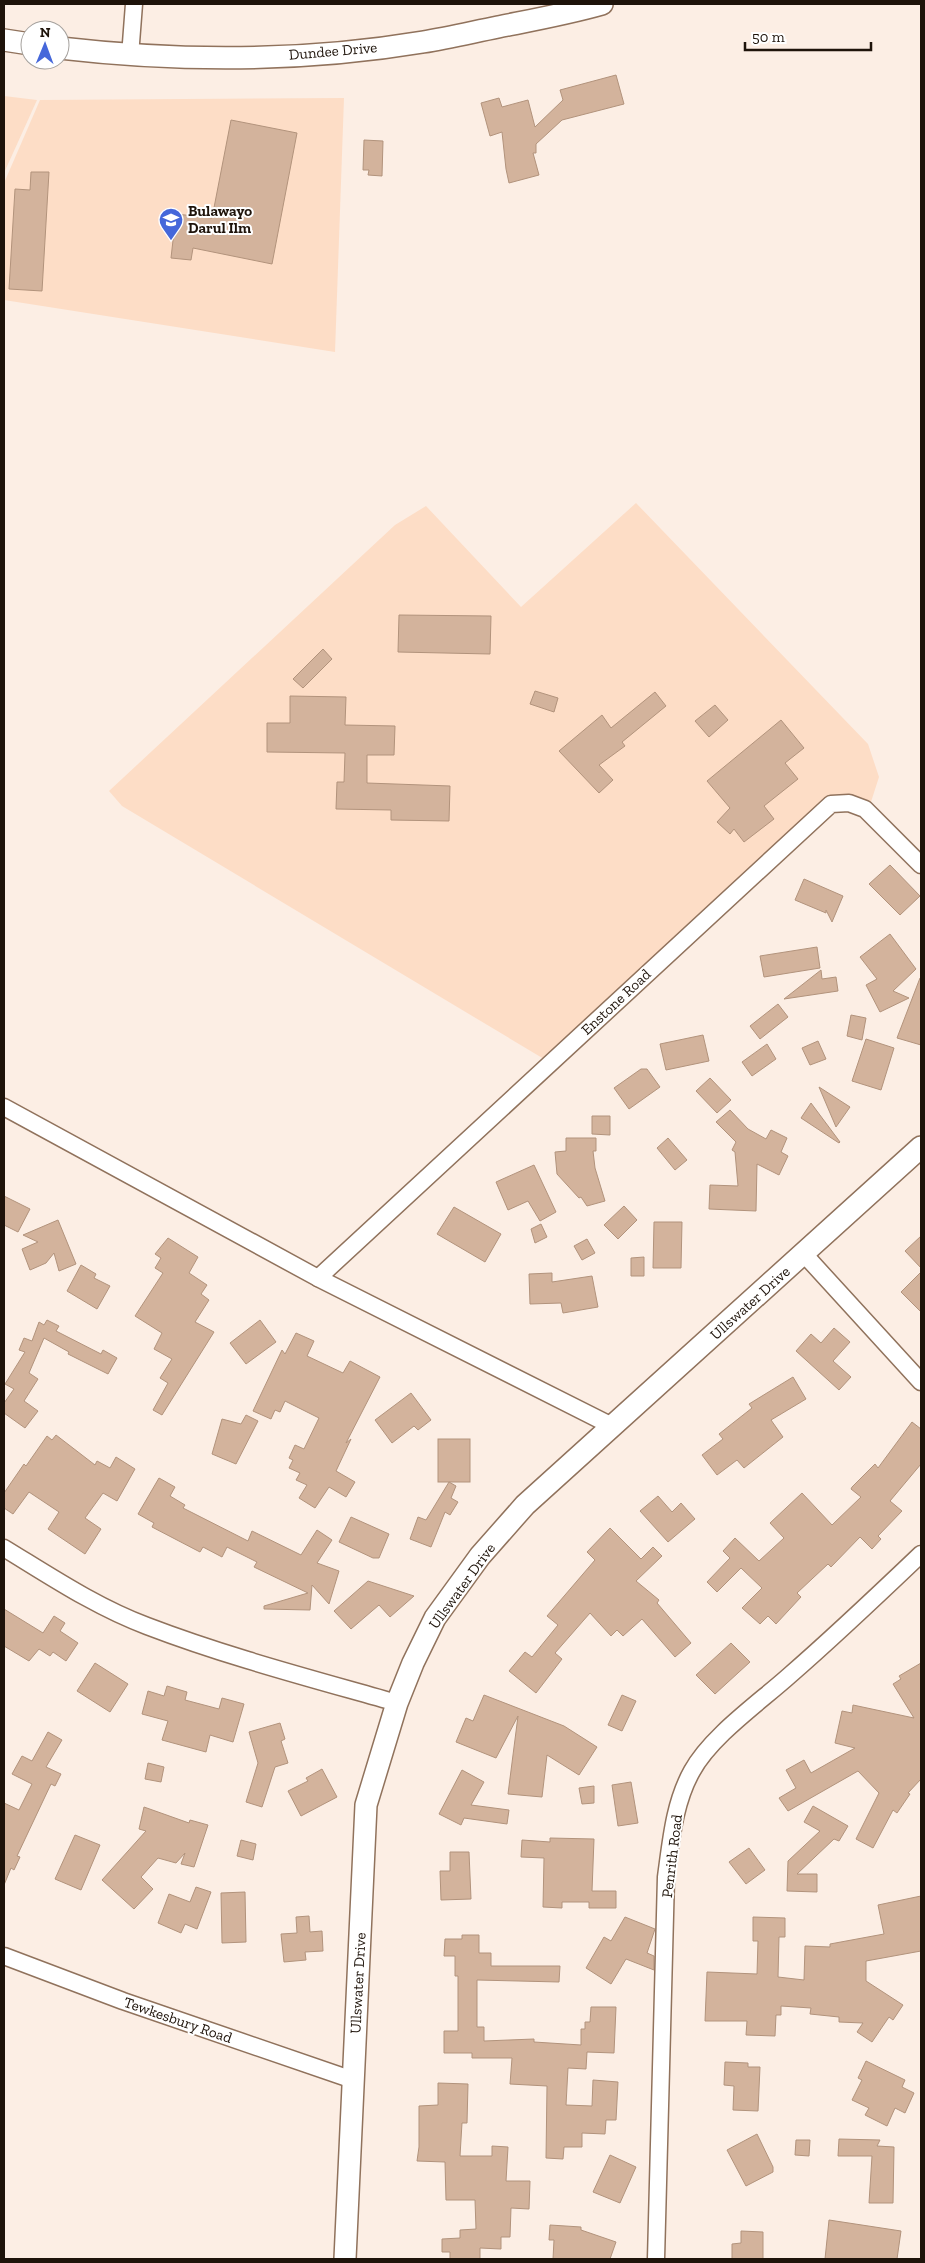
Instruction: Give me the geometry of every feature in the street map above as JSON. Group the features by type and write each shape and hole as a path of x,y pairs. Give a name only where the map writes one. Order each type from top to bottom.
{"street":[{"path":"130,56 134,4"},
{"name":"Dundee Drive","path":"70,49 130,56 250,58 329,53 423,42 570,13 602,4"},
{"path":"4,40 20,42"},
{"name":"Enstone Road","path":"318,1278 830,804 849,803 865,809 921,865"},
{"path":"4,1107 318,1278 614,1427"},
{"name":"Ullswater Drive","path":"345,2259 366,1805 397,1703 413,1663 435,1618 480,1556 525,1505 614,1427 921,1147"},
{"path":"804,1254 921,1382"},
{"path":"4,1548 79,1594 146,1626 265,1665 397,1703"},
{"name":"Penrith Road","path":"656,2259 666,1877 674,1820 682,1790 693,1769 713,1745 744,1714 836,1635 921,1554"},
{"name":"Tewkesbury Road","path":"4,1956 132,2004 354,2080"}],"shaded area":[{"path":"4,96 37,100 4,173"},
{"name":"Bulawayo Darul Ilm","path":"344,98 335,352 4,300 4,183 40,100"},
{"path":"636,503 868,744 879,777 870,805 850,797 544,1059 122,806 109,791 395,525 426,506 521,607"}],"building":[{"path":"616,75 624,104 562,120 536,144 536,153 533,153 539,175 509,183 502,132 490,136 481,103 499,98 502,107 528,100 535,127 563,100 560,90"},
{"path":"231,120 297,133 272,264 193,248 191,260 171,258 176,214 212,218"},
{"path":"364,140 383,141 382,176 368,175 369,170 363,170"},
{"path":"31,172 49,172 42,291 9,289 15,189 30,190"},
{"path":"399,615 491,616 490,654 398,652"},
{"path":"323,649 332,659 303,688 293,679"},
{"path":"535,691 558,698 554,712 530,704"},
{"path":"655,692 666,706 622,742 625,746 599,765 613,780 599,793 559,751 602,715 611,728"},
{"path":"290,696 346,697 345,725 395,726 394,755 367,755 367,783 450,786 449,821 391,820 391,810 336,809 337,782 344,782 345,753 267,752 267,723 290,723"},
{"path":"715,705 728,720 709,737 695,721"},
{"path":"781,720 804,748 785,763 798,779 764,806 774,819 744,842 734,829 730,834 717,822 730,808 707,781"},
{"path":"890,865 920,896 900,915 869,884"},
{"path":"804,879 843,896 832,922 826,910 826,913 795,900"},
{"path":"890,934 916,969 893,991 909,998 880,1012 866,985 877,979 860,957"},
{"path":"817,947 820,968 764,977 760,956"},
{"path":"821,970 822,979 836,977 838,991 784,999"},
{"path":"921,978 921,1045 897,1038"},
{"path":"778,1004 788,1017 760,1039 750,1026"},
{"path":"851,1015 866,1018 862,1040 847,1036"},
{"path":"703,1035 709,1061 666,1070 660,1044"},
{"path":"866,1039 894,1048 881,1090 852,1081"},
{"path":"818,1041 826,1059 810,1065 802,1048"},
{"path":"767,1044 776,1059 752,1076 742,1062"},
{"path":"641,1069 647,1069 660,1087 629,1109 614,1088"},
{"path":"710,1078 731,1100 717,1113 696,1091"},
{"path":"819,1087 850,1107 836,1127"},
{"path":"811,1103 840,1142 839,1143 801,1118"},
{"path":"730,1110 748,1129 766,1139 771,1130 787,1138 781,1152 788,1156 779,1175 757,1164 756,1211 709,1209 710,1185 738,1186 735,1152 732,1150 736,1142 716,1122"},
{"path":"592,1116 610,1116 610,1135 592,1134"},
{"path":"566,1138 596,1138 596,1151 593,1151 595,1168 605,1201 587,1206 581,1197 579,1198 557,1174 555,1152 566,1151"},
{"path":"668,1138 687,1160 675,1170 657,1148"},
{"path":"534,1165 556,1212 540,1221 528,1201 508,1210 496,1182"},
{"path":"4,1196 30,1209 18,1232 4,1225"},
{"path":"624,1206 637,1220 618,1239 604,1225"},
{"path":"454,1207 501,1234 485,1262 437,1234"},
{"path":"58,1220 76,1264 59,1271 54,1253 46,1263 30,1270 22,1249 38,1242 23,1235"},
{"path":"654,1222 682,1222 681,1268 653,1268"},
{"path":"541,1224 547,1237 535,1243 531,1229"},
{"path":"921,1236 921,1268 905,1251"},
{"path":"168,1238 198,1257 189,1273 207,1285 201,1294 209,1300 195,1322 214,1332 162,1415 153,1410 168,1383 160,1378 172,1359 154,1349 162,1333 135,1316 163,1273 155,1268 161,1258 155,1254"},
{"path":"587,1239 595,1253 582,1260 574,1246"},
{"path":"644,1257 644,1276 631,1276 631,1258"},
{"path":"81,1265 96,1274 94,1278 110,1286 97,1309 67,1291"},
{"path":"921,1272 921,1312 901,1292"},
{"path":"552,1273 552,1282 592,1276 598,1307 563,1313 561,1303 530,1304 529,1274"},
{"path":"47,1320 59,1326 56,1331 101,1354 103,1350 117,1358 108,1374 68,1354 69,1352 44,1338 29,1373 38,1379 24,1401 38,1411 25,1428 4,1413 4,1403 14,1389 5,1384 25,1352 19,1350 24,1338 32,1341 39,1322 44,1325"},
{"path":"260,1320 276,1342 246,1364 230,1343"},
{"path":"834,1328 850,1342 833,1361 851,1377 839,1390 796,1351 811,1334 821,1343"},
{"path":"296,1333 314,1341 307,1356 343,1373 350,1361 380,1377 346,1443 351,1439 336,1471 355,1482 346,1497 329,1487 315,1508 299,1498 307,1485 296,1480 300,1473 289,1468 293,1460 289,1458 295,1445 304,1449 319,1418 285,1401 280,1412 275,1410 271,1419 253,1411 282,1350 285,1354"},
{"path":"793,1377 806,1399 771,1420 783,1437 744,1468 737,1460 717,1475 702,1455 723,1439 719,1434 752,1408 749,1404"},
{"path":"411,1393 431,1420 418,1430 414,1426 392,1443 375,1420"},
{"path":"246,1415 258,1421 236,1464 212,1454 222,1419 241,1424"},
{"path":"912,1422 921,1429 921,1464 890,1501 902,1511 878,1536 881,1539 872,1549 860,1537 831,1567 828,1564 797,1593 801,1597 776,1624 768,1616 760,1624 742,1608 762,1588 741,1568 717,1592 707,1582 730,1558 723,1551 735,1538 759,1561 784,1538 770,1523 802,1493 832,1525 861,1497 851,1489 852,1487 875,1464 878,1468"},
{"path":"56,1435 95,1465 97,1461 110,1468 116,1457 135,1469 117,1501 103,1493 85,1518 101,1529 85,1554 48,1529 59,1512 29,1492 13,1514 4,1508 4,1493 24,1464 26,1466 47,1436 52,1440"},
{"path":"438,1439 470,1439 470,1482 438,1482"},
{"path":"159,1478 175,1487 170,1496 185,1505 183,1508 248,1541 252,1531 301,1555 317,1530 332,1540 317,1563 339,1571 329,1604 312,1585 310,1610 264,1609 264,1606 308,1593 254,1567 257,1562 227,1547 222,1557 203,1547 200,1552 152,1527 154,1523 138,1514"},
{"path":"449,1482 456,1486 451,1498 458,1502 450,1515 445,1512 431,1547 410,1539 418,1517 426,1520"},
{"path":"658,1496 672,1512 681,1503 695,1519 668,1542 640,1511"},
{"path":"351,1517 389,1534 379,1558 373,1558 339,1542"},
{"path":"610,1528 641,1559 653,1547 662,1556 636,1581 659,1600 657,1603 691,1643 675,1657 642,1619 623,1636 617,1630 611,1636 590,1613 555,1653 562,1659 536,1693 509,1671 525,1652 532,1657 558,1625 547,1616 595,1560 587,1552"},
{"path":"368,1581 414,1596 390,1617 379,1605 351,1629 334,1611"},
{"path":"4,1609 43,1633 54,1616 65,1623 60,1631 78,1643 66,1661 53,1652 50,1656 39,1649 29,1661 4,1646"},
{"path":"731,1643 750,1662 715,1694 696,1675"},
{"path":"95,1663 128,1684 110,1712 77,1691"},
{"path":"921,1663 921,1779 908,1793 910,1794 897,1813 893,1810 873,1848 856,1839 879,1793 858,1771 788,1811 779,1798 796,1788 786,1770 804,1760 811,1773 855,1748 835,1743 842,1711 852,1713 853,1705 914,1718 893,1684 901,1679 899,1676"},
{"path":"167,1686 187,1692 185,1700 219,1709 222,1698 244,1704 233,1742 210,1735 206,1752 162,1740 168,1721 142,1714 148,1691 164,1696"},
{"path":"484,1695 564,1726 597,1747 579,1775 547,1755 542,1797 508,1794 518,1716 496,1758 456,1742 466,1718 473,1721"},
{"path":"622,1695 636,1701 622,1731 608,1725"},
{"path":"280,1723 285,1739 281,1741 288,1763 275,1767 262,1807 246,1802 258,1763 249,1732"},
{"path":"48,1732 62,1740 46,1767 61,1774 55,1786 51,1784 17,1856 20,1857 14,1870 11,1868 4,1885 4,1803 19,1810 32,1784 12,1774 22,1756 32,1761"},
{"path":"148,1763 164,1767 161,1782 145,1779"},
{"path":"322,1769 337,1797 301,1816 288,1791 308,1781 306,1778"},
{"path":"462,1770 484,1782 471,1805 509,1810 507,1824 464,1818 461,1825 439,1814"},
{"path":"631,1782 638,1823 618,1826 612,1785"},
{"path":"594,1786 594,1803 582,1804 579,1788"},
{"path":"813,1806 848,1826 839,1841 834,1839 797,1874 817,1874 817,1892 787,1891 788,1861 820,1831 804,1822"},
{"path":"144,1807 189,1823 190,1820 208,1825 194,1867 181,1864 185,1853 176,1863 158,1858 141,1877 153,1889 134,1909 102,1880 146,1831 139,1829"},
{"path":"75,1835 100,1845 81,1890 55,1879"},
{"path":"550,1838 594,1839 592,1891 616,1891 616,1908 589,1908 589,1902 562,1902 562,1908 543,1907 544,1858 521,1857 522,1840 550,1842"},
{"path":"241,1840 256,1844 253,1860 237,1856"},
{"path":"749,1848 765,1870 746,1884 729,1862"},
{"path":"450,1852 469,1852 471,1899 441,1900 440,1871 450,1871"},
{"path":"196,1887 211,1892 197,1929 185,1924 181,1933 158,1923 169,1894 190,1902"},
{"path":"245,1892 246,1942 222,1943 221,1893"},
{"path":"921,1896 921,1951 866,1961 866,1981 903,2005 893,2020 889,2017 872,2042 857,2032 863,2023 839,2022 839,2017 810,2014 811,2008 781,2006 781,2015 776,2015 775,2036 746,2035 747,2021 705,2021 707,1972 757,1974 758,1941 753,1941 753,1917 785,1918 785,1937 779,1937 778,1977 804,1980 805,1946 830,1947 830,1944 884,1934 878,1905"},
{"path":"309,1916 310,1932 322,1931 323,1951 305,1952 306,1960 284,1962 281,1934 297,1933 296,1917"},
{"path":"625,1917 655,1929 647,1953 654,1956 654,1970 626,1959 611,1984 586,1968 604,1937 611,1941"},
{"path":"462,1935 479,1935 479,1953 491,1953 491,1966 560,1966 559,1982 477,1980 477,2027 484,2027 484,2041 534,2039 534,2042 581,2045 581,2029 585,2029 585,2022 590,2022 591,2007 616,2007 614,2053 587,2052 586,2069 568,2068 566,2105 592,2106 593,2080 618,2082 616,2120 606,2120 605,2134 582,2133 582,2147 564,2147 563,2159 546,2158 547,2086 510,2084 512,2058 472,2058 472,2053 444,2053 444,2031 458,2031 458,1976 455,1976 455,1956 444,1956 445,1939 462,1939"},
{"path":"866,2061 905,2080 902,2087 914,2093 905,2113 895,2108 887,2126 865,2115 869,2108 852,2100 862,2080 858,2078"},
{"path":"725,2062 748,2063 748,2067 760,2067 758,2111 733,2110 734,2086 724,2085"},
{"path":"438,2083 468,2084 467,2123 462,2123 460,2156 492,2156 492,2146 508,2147 506,2181 530,2181 529,2209 511,2208 510,2237 501,2237 501,2249 480,2248 480,2259 450,2259 450,2252 442,2252 442,2239 460,2238 460,2230 476,2229 475,2200 446,2200 445,2162 417,2161 419,2106 438,2105"},
{"path":"757,2134 773,2167 773,2172 746,2186 727,2150"},
{"path":"839,2139 880,2140 877,2146 894,2147 893,2203 869,2203 872,2156 838,2156"},
{"path":"796,2140 810,2140 809,2156 795,2155"},
{"path":"610,2155 636,2167 620,2203 593,2192"},
{"path":"829,2220 901,2231 897,2259 825,2259"},
{"path":"550,2225 581,2227 581,2230 616,2242 610,2259 553,2259 554,2240 549,2240"},
{"path":"741,2231 763,2232 763,2259 732,2259 732,2244 741,2243"}],"place":[{"name":"Bulawayo Darul Ilm","path":"171,241"}]}
